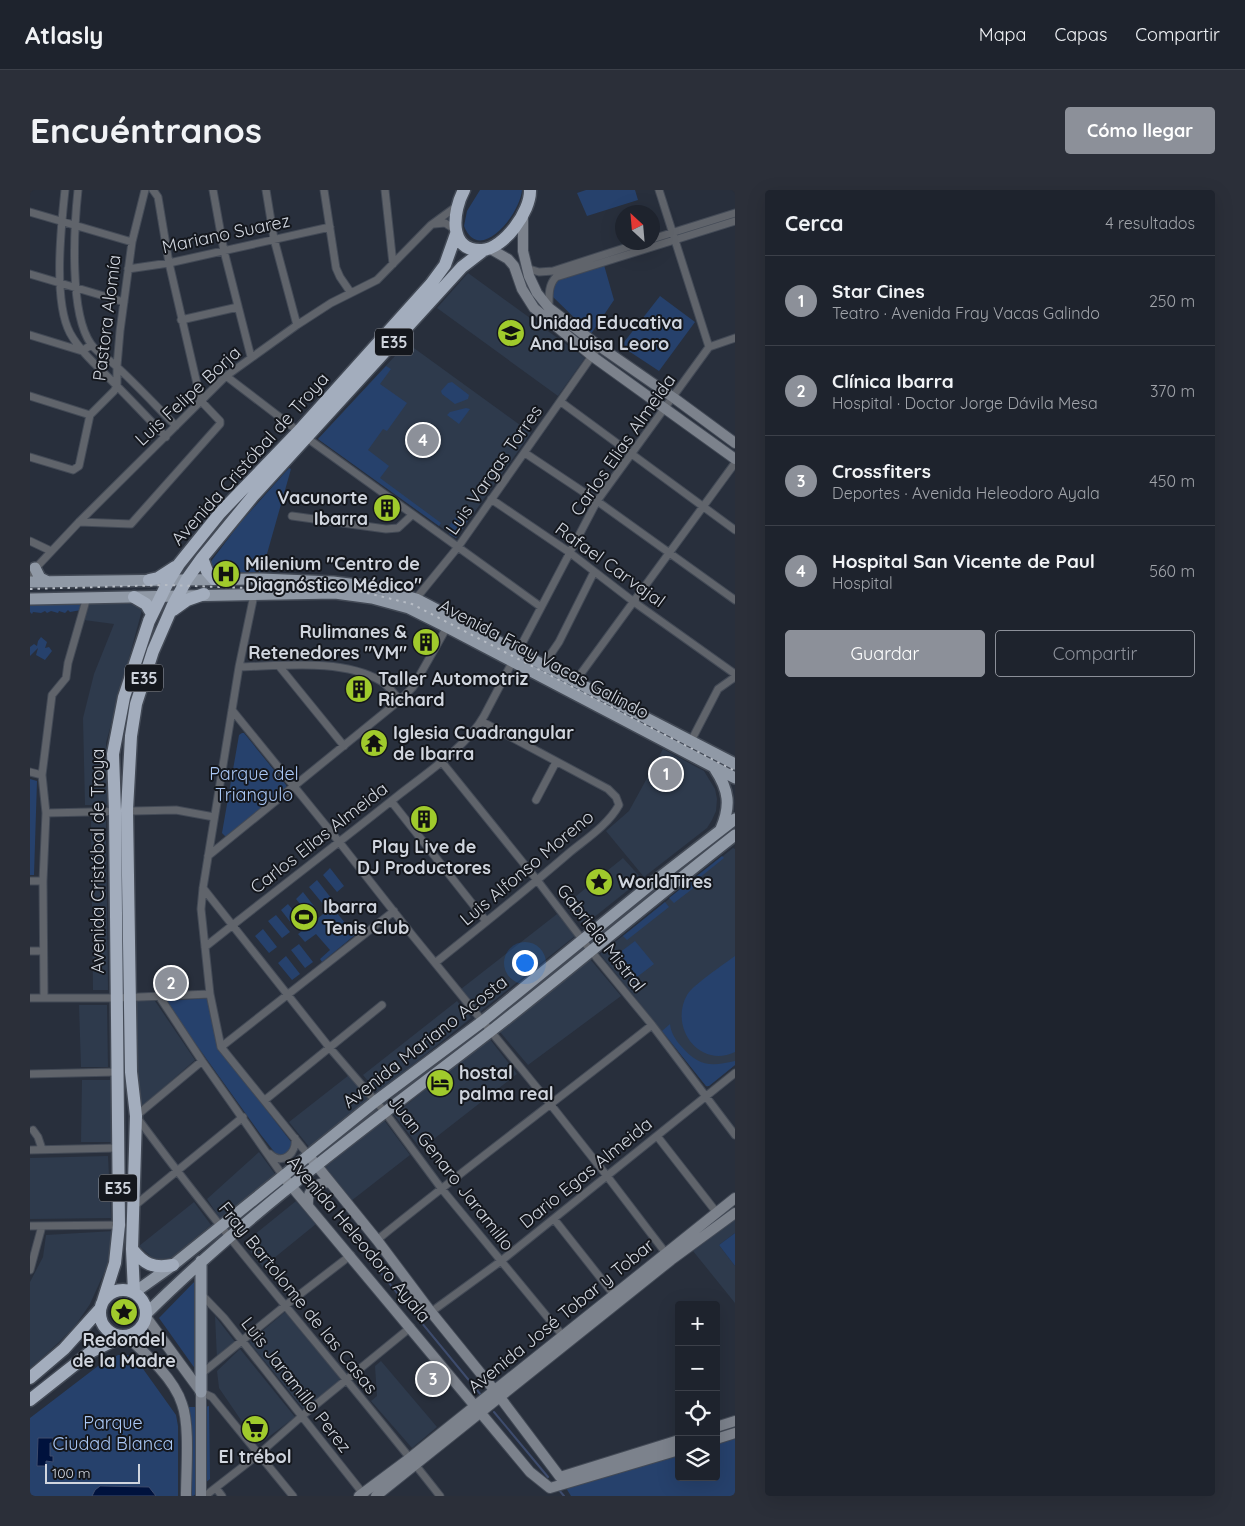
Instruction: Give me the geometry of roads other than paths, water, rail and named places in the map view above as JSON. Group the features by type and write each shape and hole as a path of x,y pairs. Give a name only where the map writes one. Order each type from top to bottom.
{"highway":[{"name":"E35","path":"486,249 508,234 524,215 532,192"},
{"name":"E35","path":"456,232 459,197"},
{"path":"456,232 461,241 468,246 476,250 486,249"},
{"name":"Avenida Cristóbal de Troya","path":"101,1305 115,1263 119,1224 116,998 121,811 136,704 169,614 187,579 303,435 439,274 450,256 456,232"},
{"name":"Avenida Cristóbal de Troya","path":"134,1292 132,1224 136,1116 131,1072 130,943 121,811 113,754 124,697 152,614 179,564 220,514 303,435 462,267 486,249"},
{"path":"202,558 207,571 214,579"},
{"path":"149,580 179,564"},
{"path":"169,614 179,605 204,594"},
{"path":"134,597 146,604 152,614"},
{"path":"132,1249 142,1262 154,1266 173,1265"},
{"name":"E35","path":"30,1378 64,1349 112,1292 118,1290 134,1292 144,1302 146,1315"},
{"path":"101,1305 100,1316 105,1328 117,1335 125,1336"},
{"path":"30,1400 92,1351 139,1330 146,1315"}],"main road":[{"path":"524,215 522,239 526,268 536,293 549,308 735,443"},
{"path":"486,249 508,259 514,266 522,289 534,308 592,356 735,459"},
{"path":"33,571 46,581"},
{"name":"Avenida Fray Vacas Galindo","path":"30,582 214,579 333,582 374,587 416,599 518,650 735,764"},
{"name":"Avenida Fray Vacas Galindo","path":"30,599 204,594 334,593 372,598 409,608 735,778"},
{"path":"714,768 725,784 728,796 726,818 721,830"},
{"name":"Avenida Mariano Acosta","path":"146,1315 201,1261 291,1186 312,1161 376,1101 483,1020 735,819"},
{"name":"Avenida Mariano Acosta","path":"134,1292 173,1265 283,1176 312,1161 384,1111 491,1031 735,835"},
{"name":"Avenida Heleodoro Ayala","path":"312,1161 377,1240 560,1477"},
{"name":"Avenida Heleodoro Ayala","path":"283,1176 411,1327 530,1472 550,1492"},
{"path":"308,1205 310,1190 322,1182 330,1182"},
{"name":"Avenida José Tobar y Tobar","path":"376,1496 413,1461 668,1256 735,1198"},
{"name":"Avenida José Tobar y Tobar","path":"497,1393 614,1295 668,1256 735,1213"},
{"path":"201,1261 201,1496"},
{"path":"146,1315 201,1392"},
{"path":"125,1336 141,1349 160,1370 175,1389 182,1403 186,1419 186,1496"},
{"path":"720,1426 735,1421"},
{"path":"720,1426 731,1435"},
{"path":"550,1492 654,1453 675,1442"},
{"path":"560,1477 654,1453 675,1450"},
{"name":"Avenida José Tobar y Tobar","path":"362,1495 413,1461"}],"street":[{"path":"65,190 60,282 65,315 70,332 82,351 166,437"},
{"path":"78,190 74,226 76,288 82,328 91,345 116,366 176,426"},
{"name":"Pastora Alomía","path":"90,415 117,386 116,366 128,269 132,242 145,190"},
{"path":"79,522 129,524 134,521 220,424 220,421 200,401 169,263 158,197 153,190"},
{"path":"213,190 224,251 251,357"},
{"path":"266,190 274,239 297,325"},
{"path":"324,190 336,268 351,293"},
{"path":"385,190 394,264"},
{"path":"659,190 709,347 735,338"},
{"name":"Luis Felipe Borja","path":"33,571 79,522 226,376 331,303 376,280 459,197"},
{"path":"30,212 132,242"},
{"path":"549,308 550,289 552,281 556,277 673,237 735,213"},
{"path":"660,239 735,221"},
{"path":"432,225 445,223 456,232"},
{"name":"Mariano Suarez","path":"128,269 169,263 330,227"},
{"path":"526,268 539,272 553,271 618,250"},
{"path":"30,274 124,302"},
{"path":"181,320 238,306"},
{"path":"30,335 82,351"},
{"path":"82,351 91,345"},
{"name":"Luis Vargas Torres","path":"409,608 458,547 599,346"},
{"name":"Carlos Elias Almeida","path":"205,947 340,842 472,734 481,721 597,501 674,398 709,347"},
{"path":"226,376 412,515 541,607"},
{"path":"30,396 90,415 79,466 75,470 30,457"},
{"path":"561,402 735,530"},
{"path":"525,453 597,501 735,600"},
{"path":"568,692 668,552 735,463"},
{"name":"Rafael Carvajal","path":"491,499 570,552 634,602 735,675"},
{"path":"292,516 386,529 398,528 412,515"},
{"path":"30,541 52,551"},
{"path":"544,664 560,642 594,572"},
{"name":"Avenida Heleodoro Ayala","path":"254,595 238,667 201,909 210,994 221,1046 312,1161"},
{"path":"44,998 43,881 46,813 42,775 52,695 66,678 68,663 87,597"},
{"path":"208,856 413,688 447,627"},
{"path":"279,666 344,746"},
{"path":"238,667 324,666 361,671 383,682 400,700"},
{"path":"685,752 718,689 735,675"},
{"path":"232,710 551,1105 668,1256"},
{"path":"481,721 556,762 536,800"},
{"name":"Gabriela Mistral","path":"441,761 537,880 582,940 652,1025 735,1135"},
{"name":"Luis Alfonso Moreno","path":"435,963 537,880 614,814 619,806 616,797 608,789 556,762"},
{"path":"30,772 42,775"},
{"path":"391,801 486,921"},
{"path":"46,813 176,810 214,816"},
{"path":"30,881 43,881"},
{"name":"Juan Genaro Jaramillo","path":"203,888 330,1048 384,1111 441,1188 563,1336"},
{"path":"221,1046 394,911"},
{"path":"30,952 43,951"},
{"path":"30,998 116,998 210,994"},
{"name":"Avenida Heleodoro Ayala","path":"159,996 283,1176"},
{"path":"265,1100 382,1005"},
{"path":"377,1240 441,1188 551,1105 652,1025"},
{"path":"136,1116 202,1061"},
{"path":"30,1074 117,1072"},
{"name":"Dario Egas Almeida","path":"431,1312 501,1261 735,1073"},
{"name":"Fray Bartolome de las Casas","path":"136,1116 220,1227 286,1305 440,1496"},
{"path":"118,1207 134,1207 243,1117"},
{"path":"32,1130 38,1137 42,1149"},
{"path":"657,1136 717,1213"},
{"path":"268,1152 273,1157 280,1159 288,1158 296,1146 295,1138"},
{"path":"30,1150 117,1148"},
{"path":"554,1219 614,1295"},
{"path":"30,1226 132,1224"},
{"path":"30,1270 42,1226"},
{"path":"201,1374 350,1255"},
{"name":"Luis Jaramillo Perez","path":"201,1294 224,1318 362,1495"},
{"path":"206,1496 411,1327"},
{"path":"201,1392 212,1397 293,1496"},
{"path":"550,1492 560,1477"},
{"path":"216,1488 222,1496"}],"waterway":[{"path":"357,1244 481,1395"},
{"path":"494,1412 548,1477"},
{"path":"559,1490 564,1496"}],"railway":[{"path":"30,589 167,585 324,588 359,591 412,604 735,771"}],"place":[{"name":"Unidad Educativa Ana Luisa Leoro","path":"511,333"},
{"name":"Hospital San Vicente de Paul","path":"423,440"},
{"name":"Vacunorte Ibarra","path":"387,508"},
{"name":"Milenium \"Centro de Diagnóstico Médico\"","path":"226,574"},
{"name":"Rulimanes & Retenedores \"VM\"","path":"426,642"},
{"name":"Taller Automotriz Richard","path":"359,689"},
{"name":"Iglesia Cuadrangular de Ibarra","path":"374,743"},
{"name":"Star Cines","path":"666,774"},
{"name":"Play Live de DJ Productores","path":"424,819"},
{"name":"WorldTires","path":"599,882"},
{"name":"Ibarra Tenis Club","path":"304,917"},
{"name":"Clínica Ibarra","path":"171,983"},
{"name":"hostal palma real","path":"440,1083"},
{"name":"Redondel de la Madre","path":"124,1312"},
{"name":"Crossfiters","path":"433,1379"},
{"name":"El trébol","path":"255,1429"}],"park label":[{"name":"Parque del Triangulo","path":"254,784"},
{"name":"Parque Ciudad Blanca","path":"113,1433"}]}
